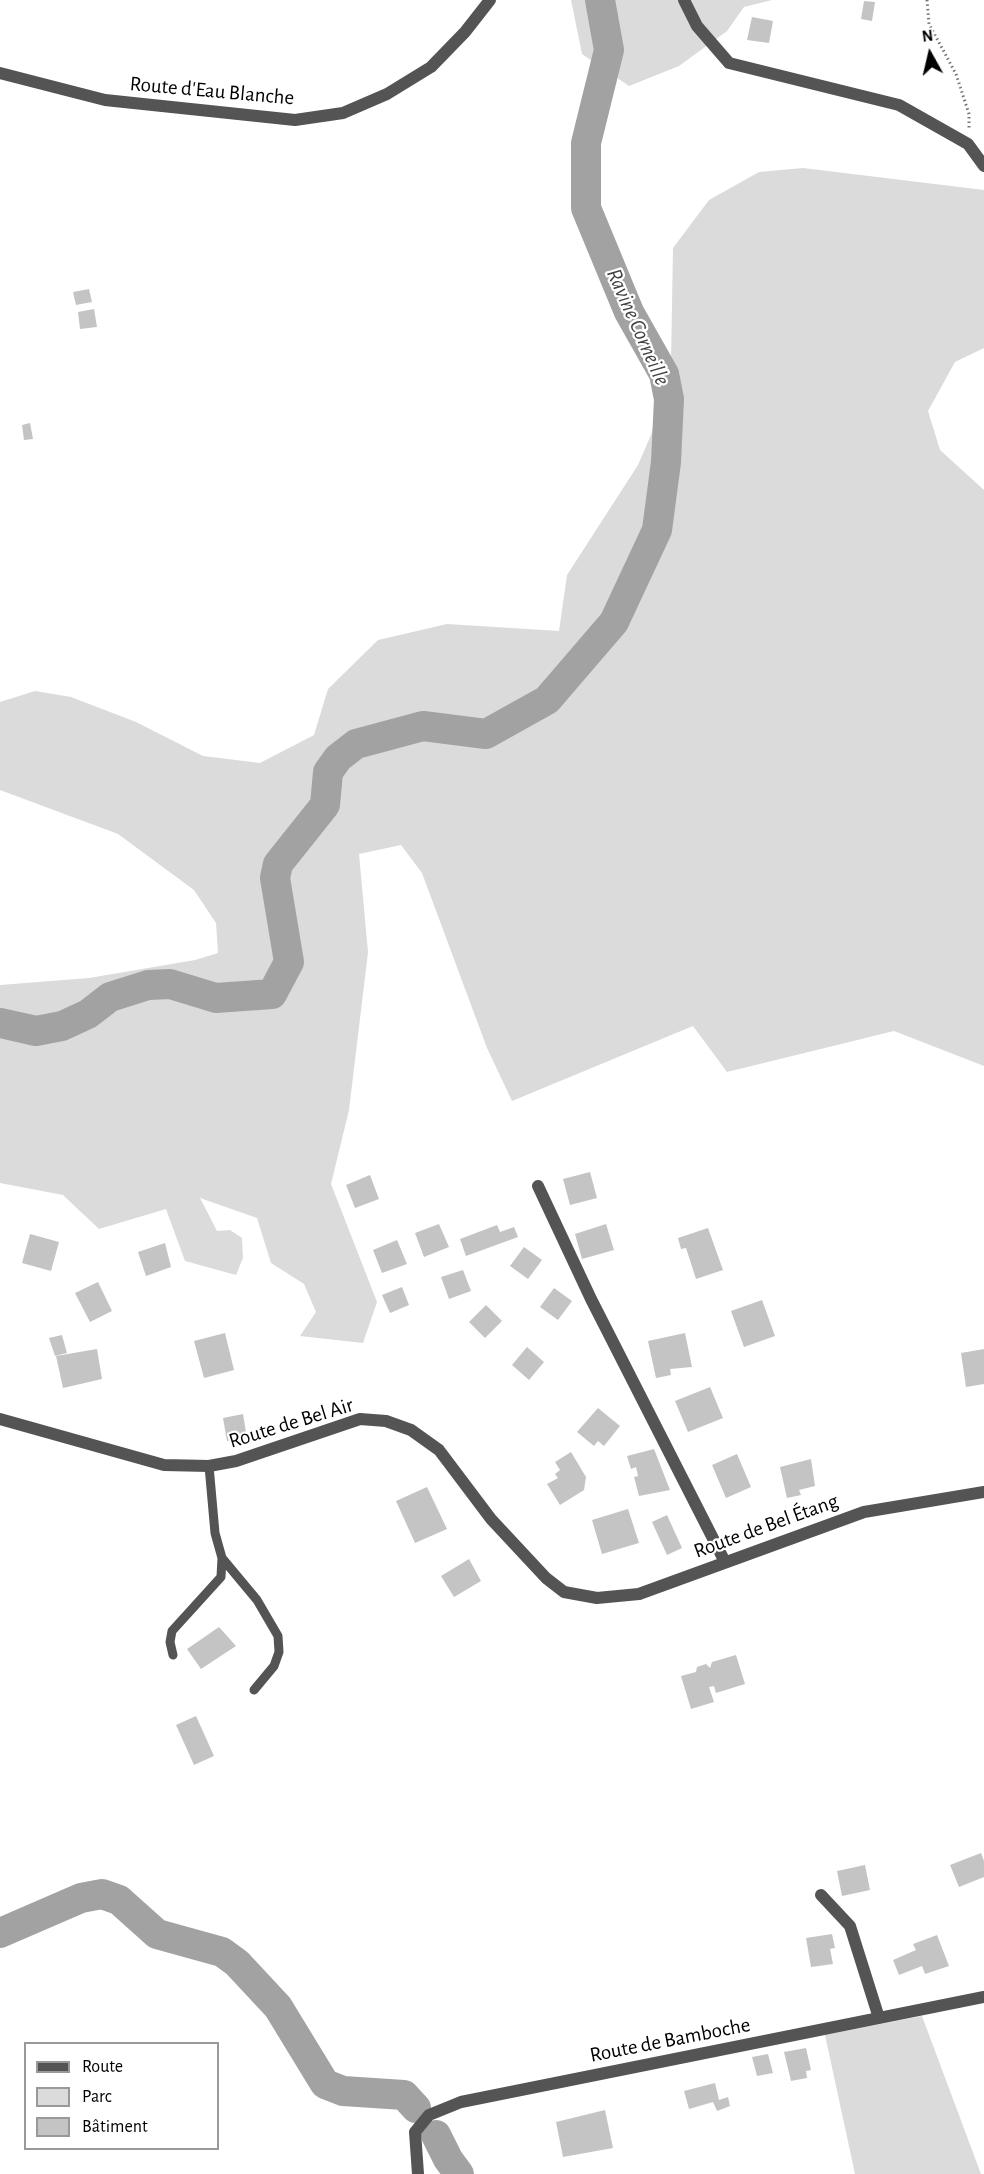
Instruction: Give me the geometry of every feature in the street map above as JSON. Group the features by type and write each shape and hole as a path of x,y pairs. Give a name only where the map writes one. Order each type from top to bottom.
{"street":[{"name":"Route d'Eau Blanche","path":"0,73 105,100 295,120 342,113 387,94 431,67 465,32 490,0"},
{"path":"684,0 697,26 729,63 899,105 963,141 984,166"},
{"path":"538,1186 591,1299 725,1562"},
{"name":"Route de Bel Air","path":"0,1419 164,1466 209,1466 236,1461 360,1419 386,1421 411,1430 439,1450 492,1519 546,1578 564,1592"},
{"name":"Route de Bel Étang","path":"564,1592 597,1598 639,1594 864,1512 984,1492"},
{"path":"821,1895 850,1926 879,2018"},
{"name":"Route de Bamboche","path":"418,2174 415,2132 429,2115 461,2102 984,1997"}],"lane":[{"path":"173,1654 170,1642 172,1631 221,1577 222,1558 215,1533 209,1466"},
{"path":"222,1558 257,1600 278,1636 279,1652 274,1666 254,1690"}],"path":[{"path":"927,0 928,24 964,97 970,126 963,141"}],"green space":[{"path":"571,0 772,0 744,7 727,31 679,66 629,86 582,54"},
{"path":"803,168 984,190 984,348 955,362 928,411 940,450 984,490 984,1066 894,1031 727,1072 693,1026 512,1101 487,1048 422,873 401,845 359,854 368,952 349,1110 331,1184 377,1302 363,1343 300,1336 316,1312 304,1284 271,1263 257,1218 200,1198 217,1231 230,1230 242,1238 243,1258 236,1275 185,1261 166,1209 99,1229 63,1195 0,1183 0,985 89,978 195,960 218,953 216,923 194,890 118,834 0,790 0,702 35,691 71,697 136,722 203,756 260,763 314,735 328,689 378,640 447,624 559,631 567,575 638,465 651,435 671,362 673,248 709,200 759,172"},
{"path":"922,2016 981,2174 855,2174 825,2035"}],"building":[{"path":"864,1 875,2 872,21 861,19"},
{"path":"752,17 773,21 769,43 747,40"},
{"path":"89,289 92,302 76,305 73,292"},
{"path":"94,309 97,327 80,329 78,312"},
{"path":"30,423 33,439 24,440 22,425"},
{"path":"590,1172 597,1198 570,1205 563,1179"},
{"path":"370,1175 379,1199 355,1208 346,1185"},
{"path":"439,1224 449,1247 424,1257 415,1233"},
{"path":"606,1224 614,1250 582,1259 575,1234"},
{"path":"497,1225 500,1232 514,1227 518,1237 466,1256 460,1239"},
{"path":"708,1228 723,1270 696,1279 686,1248 681,1249 678,1238"},
{"path":"30,1234 59,1242 51,1271 22,1263"},
{"path":"397,1240 407,1264 382,1273 373,1250"},
{"path":"165,1243 171,1267 146,1276 138,1252"},
{"path":"524,1247 542,1260 528,1279 510,1266"},
{"path":"463,1270 471,1291 449,1299 441,1277"},
{"path":"98,1282 112,1311 90,1322 75,1293"},
{"path":"402,1287 409,1305 390,1313 382,1295"},
{"path":"554,1288 572,1301 558,1320 540,1307"},
{"path":"762,1300 775,1336 744,1347 731,1311"},
{"path":"486,1305 502,1321 485,1338 469,1322"},
{"path":"225,1333 234,1370 204,1378 194,1341"},
{"path":"685,1333 692,1367 670,1369 671,1375 656,1378 648,1341"},
{"path":"62,1335 67,1353 55,1356 49,1338"},
{"path":"527,1347 544,1362 529,1380 512,1365"},
{"path":"97,1349 102,1379 63,1388 56,1356"},
{"path":"984,1349 984,1384 966,1387 961,1353"},
{"path":"710,1387 723,1418 688,1432 675,1401"},
{"path":"598,1408 620,1426 604,1446 598,1441 594,1446 577,1432"},
{"path":"243,1414 247,1438 227,1441 223,1418"},
{"path":"654,1449 670,1490 639,1496 634,1477 638,1476 636,1467 631,1469 627,1456"},
{"path":"571,1452 586,1477 584,1490 560,1505 547,1484 558,1478 555,1474 560,1470 555,1462"},
{"path":"737,1454 751,1487 726,1498 712,1465"},
{"path":"811,1459 815,1486 799,1490 801,1495 787,1498 780,1467"},
{"path":"427,1487 447,1529 415,1543 396,1501"},
{"path":"628,1509 639,1543 602,1554 592,1520"},
{"path":"667,1515 682,1548 667,1555 652,1522"},
{"path":"469,1559 481,1581 454,1597 441,1576"},
{"path":"219,1627 236,1646 201,1669 187,1649"},
{"path":"736,1655 745,1684 716,1693 714,1686 709,1687 714,1702 691,1709 681,1676 696,1672 697,1667 706,1664 710,1668 712,1662"},
{"path":"196,1716 214,1756 194,1765 176,1725"},
{"path":"981,1853 984,1861 984,1877 959,1887 950,1865"},
{"path":"865,1865 870,1890 842,1896 837,1871"},
{"path":"832,1934 835,1948 830,1949 833,1964 811,1967 806,1938"},
{"path":"937,1935 949,1966 925,1974 922,1966 899,1975 893,1960 916,1950 913,1944"},
{"path":"806,2048 811,2070 806,2071 807,2078 791,2081 784,2052"},
{"path":"768,2054 773,2073 757,2076 752,2057"},
{"path":"715,2083 719,2100 728,2097 730,2106 717,2111 713,2102 689,2109 684,2091"},
{"path":"605,2110 613,2148 563,2157 556,2122"}],"waterway":[{"name":"Ravine Corneille","path":"0,1023 36,1031 62,1026 88,1014 110,997 148,985 170,984 216,998 272,994 289,962 275,878 278,864 325,805 328,772 338,758 356,744 423,726 486,734 547,700 614,622 657,530 666,462 669,399 664,374 629,312 586,208 586,143 609,50 600,0"},
{"path":"0,1933 81,1898 102,1894 119,1900 157,1934 222,1952 237,1963 278,2007 325,2084 343,2091 404,2095 416,2108"},
{"path":"436,2135 448,2159 459,2174"}]}
